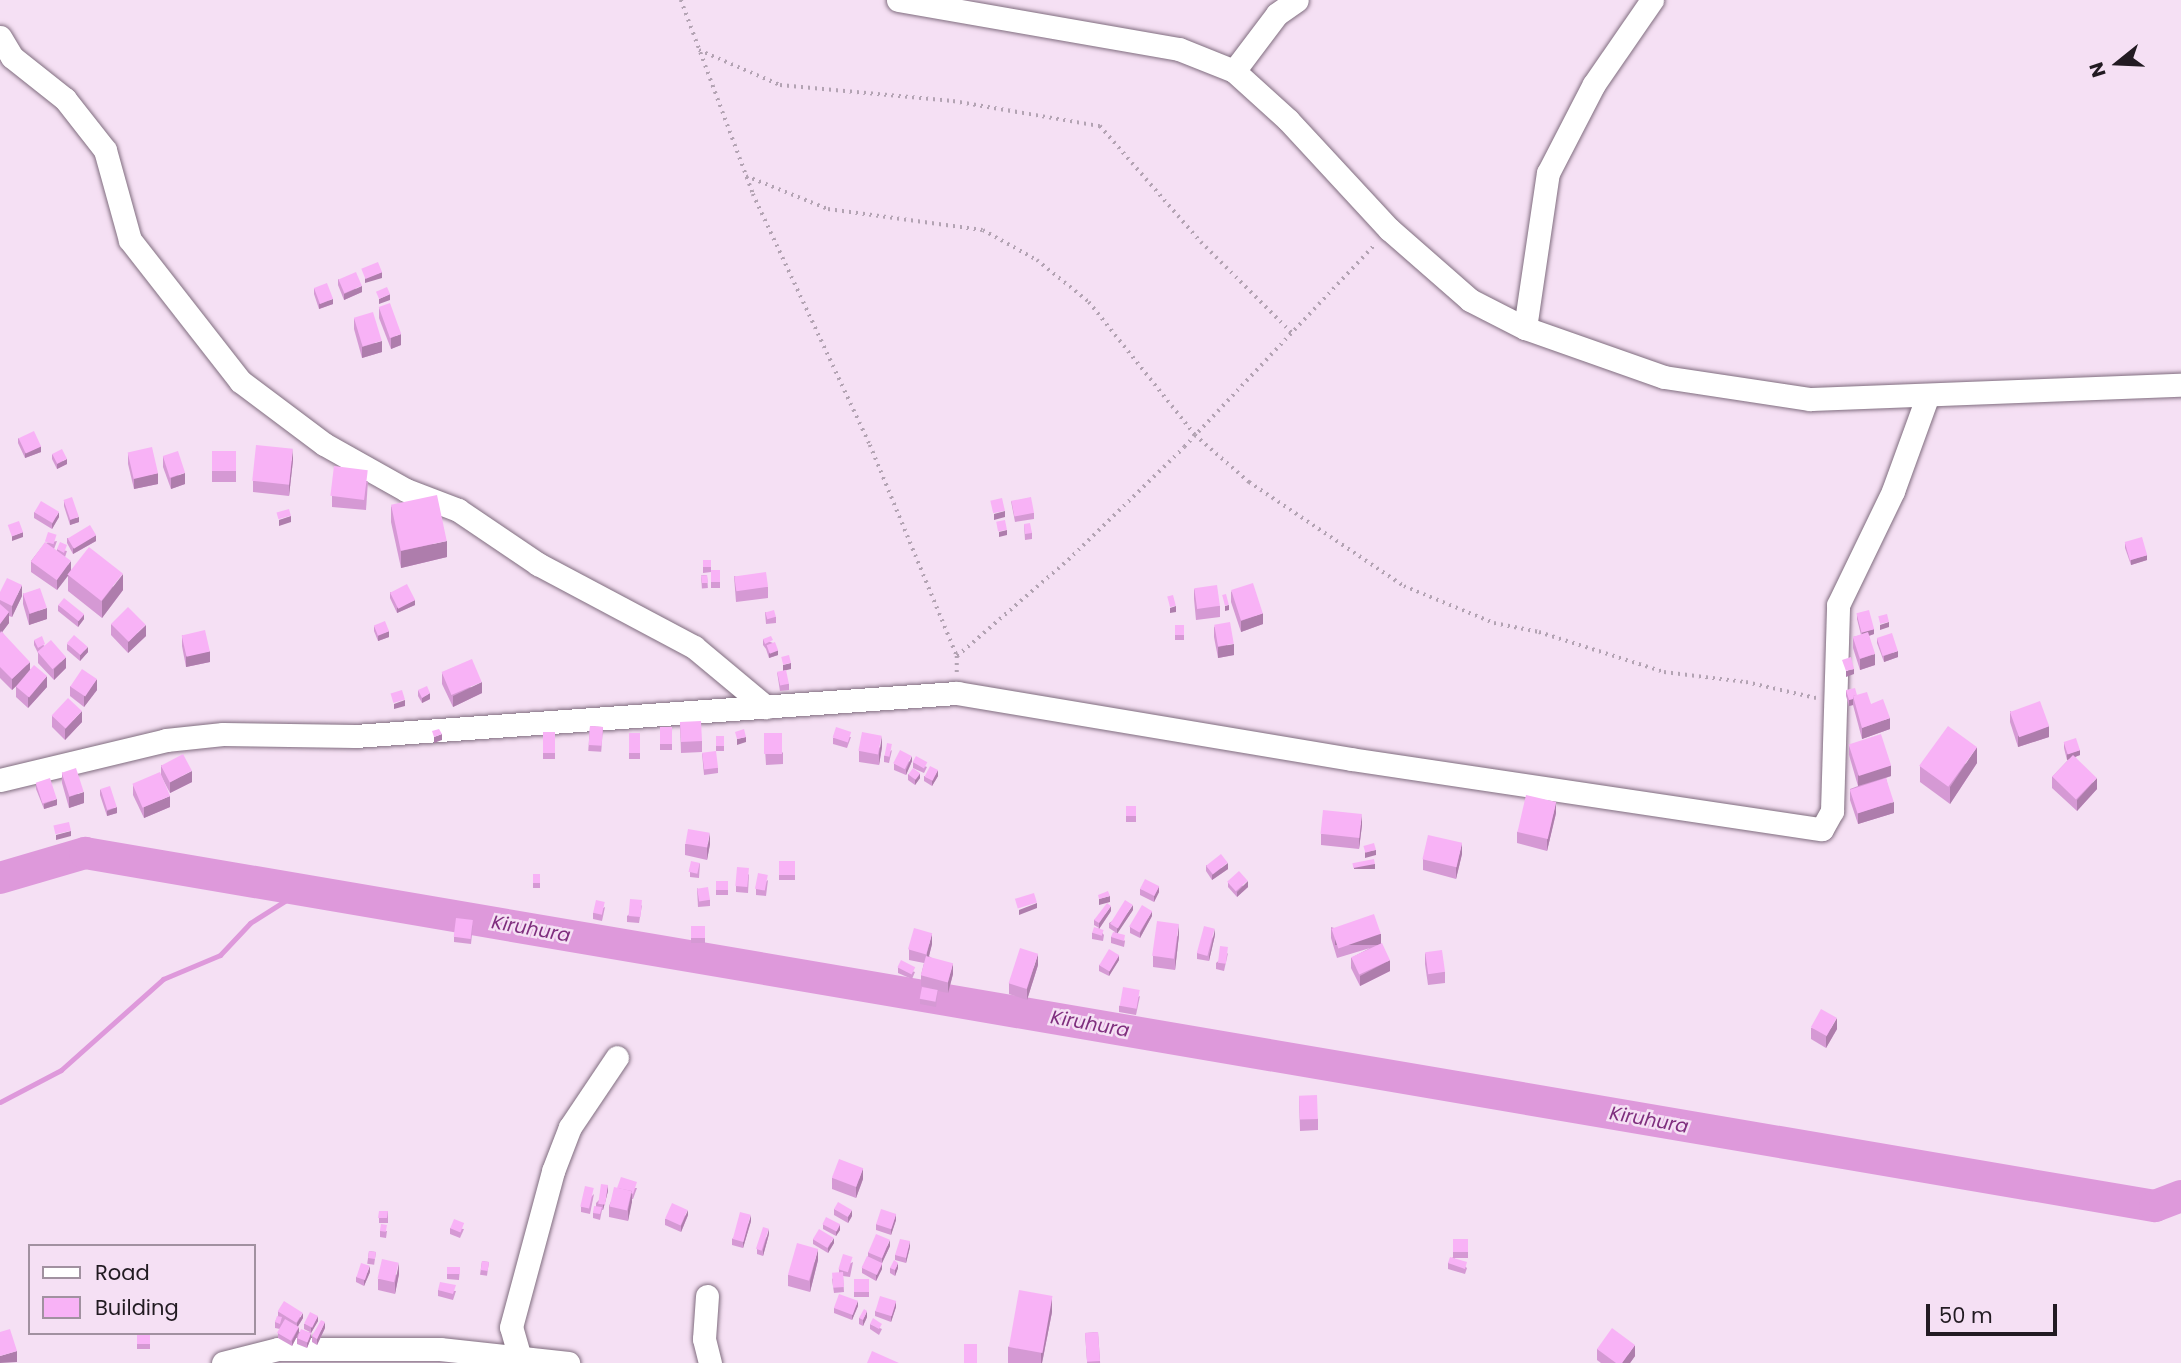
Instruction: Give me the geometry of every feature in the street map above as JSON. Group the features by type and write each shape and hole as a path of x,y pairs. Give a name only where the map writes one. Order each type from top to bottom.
{"street":[{"path":"898,0 1180,49 1234,71 1288,120 1389,229 1470,300 1525,328 1664,377 1810,399 2181,385"},
{"path":"1234,71 1278,14 1297,0"},
{"path":"1525,328 1548,173 1594,84 1652,0"},
{"path":"0,37 12,57 65,99 104,150 130,240 240,381 324,444 406,490 458,510 538,564 694,647 766,706"},
{"path":"0,780 166,740 223,734 355,736 957,693 1811,831 1822,829 1832,811 1839,605 1893,491 1928,395"},
{"path":"520,1358 511,1327 553,1171 570,1127 617,1057"},
{"path":"707,1296 704,1339 710,1363"},
{"path":"223,1363 278,1349 520,1358 568,1363"}],"path":[{"path":"681,0 746,176 870,445 957,656 957,693"},
{"path":"699,50 780,85 953,102 1100,126 1200,242 1293,334"},
{"path":"746,176 828,209 983,230 1037,260 1089,302 1195,435 1250,482 1404,586 1494,623 1539,632 1664,671 1746,682 1836,702"},
{"path":"957,656 1068,559 1195,435 1389,229"}],"building":[{"path":"378,262 382,272 365,279 361,269"},
{"path":"356,272 362,286 344,293 339,279"},
{"path":"327,283 333,299 320,304 314,288"},
{"path":"387,287 390,294 379,299 376,292"},
{"path":"390,303 401,334 390,338 379,307"},
{"path":"373,312 382,341 363,347 354,318"},
{"path":"34,431 41,446 26,454 19,438"},
{"path":"256,445 293,449 289,485 252,481"},
{"path":"152,447 158,473 134,479 128,453"},
{"path":"62,449 67,459 57,464 52,454"},
{"path":"178,451 185,473 170,478 163,456"},
{"path":"212,451 236,451 236,471 212,471"},
{"path":"334,466 368,470 364,500 330,496"},
{"path":"437,495 447,541 401,551 391,505"},
{"path":"72,497 79,517 70,520 63,500"},
{"path":"1031,497 1034,513 1014,517 1011,501"},
{"path":"1002,498 1005,511 993,513 990,501"},
{"path":"41,501 59,512 52,523 34,512"},
{"path":"289,509 291,516 278,519 277,513"},
{"path":"1005,520 1007,530 998,532 996,522"},
{"path":"19,521 23,532 12,536 8,525"},
{"path":"1030,523 1032,533 1025,534 1024,524"},
{"path":"90,525 96,535 74,549 68,538"},
{"path":"48,532 57,535 53,544 45,542"},
{"path":"2142,537 2147,555 2130,560 2125,542"},
{"path":"45,542 71,561 57,580 31,561"},
{"path":"60,542 67,545 64,553 57,549"},
{"path":"89,547 123,573 101,601 67,575"},
{"path":"703,560 711,560 711,567 703,567"},
{"path":"711,570 720,570 720,582 711,582"},
{"path":"766,572 768,587 736,591 734,576"},
{"path":"707,575 708,583 702,583 701,576"},
{"path":"7,578 22,585 12,606 0,600 0,592"},
{"path":"1253,583 1263,613 1241,621 1231,590"},
{"path":"407,584 415,600 398,609 390,593"},
{"path":"1217,585 1220,606 1197,609 1194,588"},
{"path":"40,588 47,608 30,614 23,594"},
{"path":"1226,594 1229,605 1225,606 1222,595"},
{"path":"1173,595 1176,606 1170,607 1167,597"},
{"path":"64,598 84,614 79,621 58,605"},
{"path":"0,604 9,612 0,624"},
{"path":"128,607 146,625 129,642 111,624"},
{"path":"774,610 776,617 767,619 765,612"},
{"path":"1869,610 1874,629 1862,633 1856,613"},
{"path":"1887,614 1889,622 1880,624 1878,616"},
{"path":"385,621 389,631 378,636 374,625"},
{"path":"1230,622 1234,644 1218,646 1214,625"},
{"path":"1175,625 1184,625 1184,635 1175,635"},
{"path":"205,630 210,651 187,657 182,635"},
{"path":"1,631 30,662 12,679 0,667"},
{"path":"1868,632 1875,654 1860,659 1853,637"},
{"path":"1892,633 1898,651 1883,656 1877,638"},
{"path":"74,635 88,647 80,655 67,643"},
{"path":"42,636 45,644 38,648 34,640"},
{"path":"771,636 773,640 765,644 763,639"},
{"path":"51,640 66,657 53,669 37,652"},
{"path":"775,642 778,650 770,654 767,645"},
{"path":"789,655 791,663 783,665 781,657"},
{"path":"1851,657 1854,669 1846,671 1842,660"},
{"path":"472,659 482,682 451,695 442,672"},
{"path":"34,665 47,676 29,697 16,686"},
{"path":"82,669 97,679 85,696 70,686"},
{"path":"786,670 789,684 780,686 777,672"},
{"path":"427,686 430,693 422,698 418,690"},
{"path":"1855,688 1857,695 1849,700 1846,690"},
{"path":"402,690 405,700 393,703 391,694"},
{"path":"1867,692 1871,704 1883,699 1890,718 1862,728 1853,696"},
{"path":"68,698 82,711 66,729 52,716"},
{"path":"2040,701 2049,726 2019,737 2010,712"},
{"path":"701,721 702,741 681,742 680,722"},
{"path":"590,726 603,727 602,746 589,745"},
{"path":"1948,726 1977,747 1948,787 1919,766"},
{"path":"660,727 672,727 672,744 660,744"},
{"path":"836,727 851,732 848,742 833,737"},
{"path":"439,729 442,734 434,737 432,731"},
{"path":"744,729 746,737 737,739 735,732"},
{"path":"543,732 555,732 555,753 543,753"},
{"path":"862,732 882,736 878,754 858,751"},
{"path":"629,733 640,733 640,753 629,753"},
{"path":"764,733 782,733 782,754 764,754"},
{"path":"1881,734 1891,765 1859,776 1849,745"},
{"path":"716,736 724,736 724,746 716,746"},
{"path":"2076,738 2080,750 2068,754 2064,742"},
{"path":"887,743 892,744 889,757 885,756"},
{"path":"900,750 912,756 905,769 893,763"},
{"path":"716,751 718,768 704,770 702,753"},
{"path":"183,754 192,771 170,783 161,766"},
{"path":"2073,755 2097,778 2076,800 2052,777"},
{"path":"916,756 927,762 924,768 913,762"},
{"path":"930,766 938,770 933,781 925,777"},
{"path":"76,768 84,792 69,796 62,773"},
{"path":"913,768 920,773 916,780 908,774"},
{"path":"160,772 170,796 143,808 132,784"},
{"path":"50,778 57,799 43,804 36,783"},
{"path":"1886,778 1894,802 1858,814 1850,790"},
{"path":"110,786 117,807 107,810 100,789"},
{"path":"1526,795 1556,802 1548,839 1517,832"},
{"path":"1126,806 1136,806 1136,816 1126,816"},
{"path":"1323,810 1362,814 1359,838 1320,834"},
{"path":"69,822 71,831 55,834 53,826"},
{"path":"688,829 710,833 707,848 685,844"},
{"path":"1428,835 1462,843 1456,867 1422,859"},
{"path":"1374,843 1376,850 1365,853 1363,846"},
{"path":"1221,854 1228,863 1213,874 1206,866"},
{"path":"1374,859 1375,864 1353,868 1352,863"},
{"path":"691,861 700,863 697,874 689,872"},
{"path":"779,861 795,861 795,875 779,875"},
{"path":"737,867 749,868 747,887 735,886"},
{"path":"1239,871 1248,881 1236,891 1227,882"},
{"path":"758,873 768,875 765,891 755,889"},
{"path":"533,874 540,874 540,883 533,883"},
{"path":"1145,879 1159,886 1154,896 1140,889"},
{"path":"716,881 728,881 728,890 716,890"},
{"path":"708,887 710,900 699,902 697,889"},
{"path":"1108,891 1110,896 1099,899 1098,895"},
{"path":"1034,893 1037,903 1018,908 1015,899"},
{"path":"630,899 642,900 640,917 629,916"},
{"path":"596,900 605,902 602,915 593,913"},
{"path":"1125,900 1133,905 1118,929 1110,924"},
{"path":"1107,903 1111,906 1099,923 1094,920"},
{"path":"1142,905 1152,911 1139,933 1129,926"},
{"path":"1374,914 1381,934 1338,949 1331,929"},
{"path":"456,918 473,920 471,939 454,937"},
{"path":"1157,921 1179,924 1174,959 1152,956"},
{"path":"691,926 705,926 705,938 691,938"},
{"path":"1204,926 1215,929 1207,956 1197,953"},
{"path":"1094,927 1104,930 1102,936 1092,933"},
{"path":"914,928 932,933 926,954 908,949"},
{"path":"1113,932 1125,935 1124,941 1111,937"},
{"path":"1382,943 1390,960 1359,975 1351,957"},
{"path":"1220,946 1228,947 1226,964 1218,963"},
{"path":"1020,948 1038,954 1027,989 1009,983"},
{"path":"1109,949 1119,955 1110,971 1099,965"},
{"path":"1442,950 1445,972 1428,974 1425,952"},
{"path":"926,956 953,963 948,983 921,975"},
{"path":"901,960 915,967 912,974 897,967"},
{"path":"922,987 938,990 935,1002 920,999"},
{"path":"1123,987 1140,990 1136,1009 1120,1006"},
{"path":"1821,1009 1837,1018 1827,1036 1811,1027"},
{"path":"1317,1095 1318,1119 1300,1120 1299,1096"},
{"path":"839,1159 863,1168 856,1187 832,1178"},
{"path":"621,1177 637,1182 633,1194 632,1191 617,1188"},
{"path":"601,1184 608,1185 605,1205 598,1204"},
{"path":"585,1186 594,1188 589,1208 580,1206"},
{"path":"614,1187 632,1191 627,1211 610,1206"},
{"path":"838,1202 852,1210 848,1217 834,1209"},
{"path":"672,1203 688,1210 681,1225 665,1219"},
{"path":"594,1206 602,1207 600,1214 593,1213"},
{"path":"881,1209 896,1214 891,1229 876,1224"},
{"path":"379,1211 388,1211 387,1218 378,1218"},
{"path":"740,1212 751,1215 743,1242 733,1239"},
{"path":"826,1217 840,1224 837,1231 822,1224"},
{"path":"454,1219 464,1223 460,1232 450,1228"},
{"path":"381,1224 387,1225 386,1232 380,1231"},
{"path":"763,1227 769,1229 762,1251 756,1249"},
{"path":"819,1229 834,1238 827,1248 813,1239"},
{"path":"876,1234 890,1240 882,1258 868,1252"},
{"path":"900,1239 910,1241 906,1258 895,1255"},
{"path":"1453,1239 1468,1239 1468,1252 1453,1252"},
{"path":"797,1243 818,1249 809,1281 788,1275"},
{"path":"369,1251 376,1252 375,1259 368,1258"},
{"path":"843,1254 853,1257 848,1272 838,1269"},
{"path":"867,1256 882,1263 877,1275 862,1268"},
{"path":"1450,1257 1467,1262 1465,1269 1448,1263"},
{"path":"382,1259 399,1263 394,1282 378,1278"},
{"path":"894,1260 898,1263 895,1270 890,1268"},
{"path":"482,1261 489,1262 488,1271 481,1270"},
{"path":"361,1263 370,1266 365,1280 356,1277"},
{"path":"447,1267 460,1267 460,1274 447,1274"},
{"path":"843,1272 844,1287 833,1288 832,1273"},
{"path":"854,1279 869,1279 869,1292 854,1292"},
{"path":"440,1282 456,1285 453,1294 438,1290"},
{"path":"1019,1290 1052,1296 1042,1353 1009,1347"},
{"path":"839,1294 858,1301 853,1315 834,1308"},
{"path":"880,1296 896,1301 892,1316 875,1311"},
{"path":"284,1301 303,1313 296,1323 278,1311"},
{"path":"864,1309 867,1311 863,1320 859,1318"},
{"path":"310,1312 318,1316 312,1328 304,1324"},
{"path":"277,1316 282,1317 280,1324 275,1322"},
{"path":"873,1318 882,1324 879,1329 870,1324"},
{"path":"285,1319 299,1327 291,1341 277,1333"},
{"path":"321,1320 325,1322 317,1339 312,1336"},
{"path":"1612,1328 1635,1345 1622,1363 1616,1363 1597,1349"},
{"path":"10,1329 17,1351 0,1356 0,1332"},
{"path":"301,1329 311,1333 307,1342 297,1338"},
{"path":"1098,1332 1100,1361 1087,1362 1085,1333"},
{"path":"137,1335 150,1335 150,1344 137,1344"},
{"path":"964,1344 977,1344 977,1363 964,1363"},
{"path":"872,1351 899,1363 867,1363"}],"waterway":[{"name":"Kiruhura","path":"0,878 85,853 2155,1206 2181,1196"},
{"path":"0,1102 61,1070 163,979 220,955 250,923 302,890"}]}
